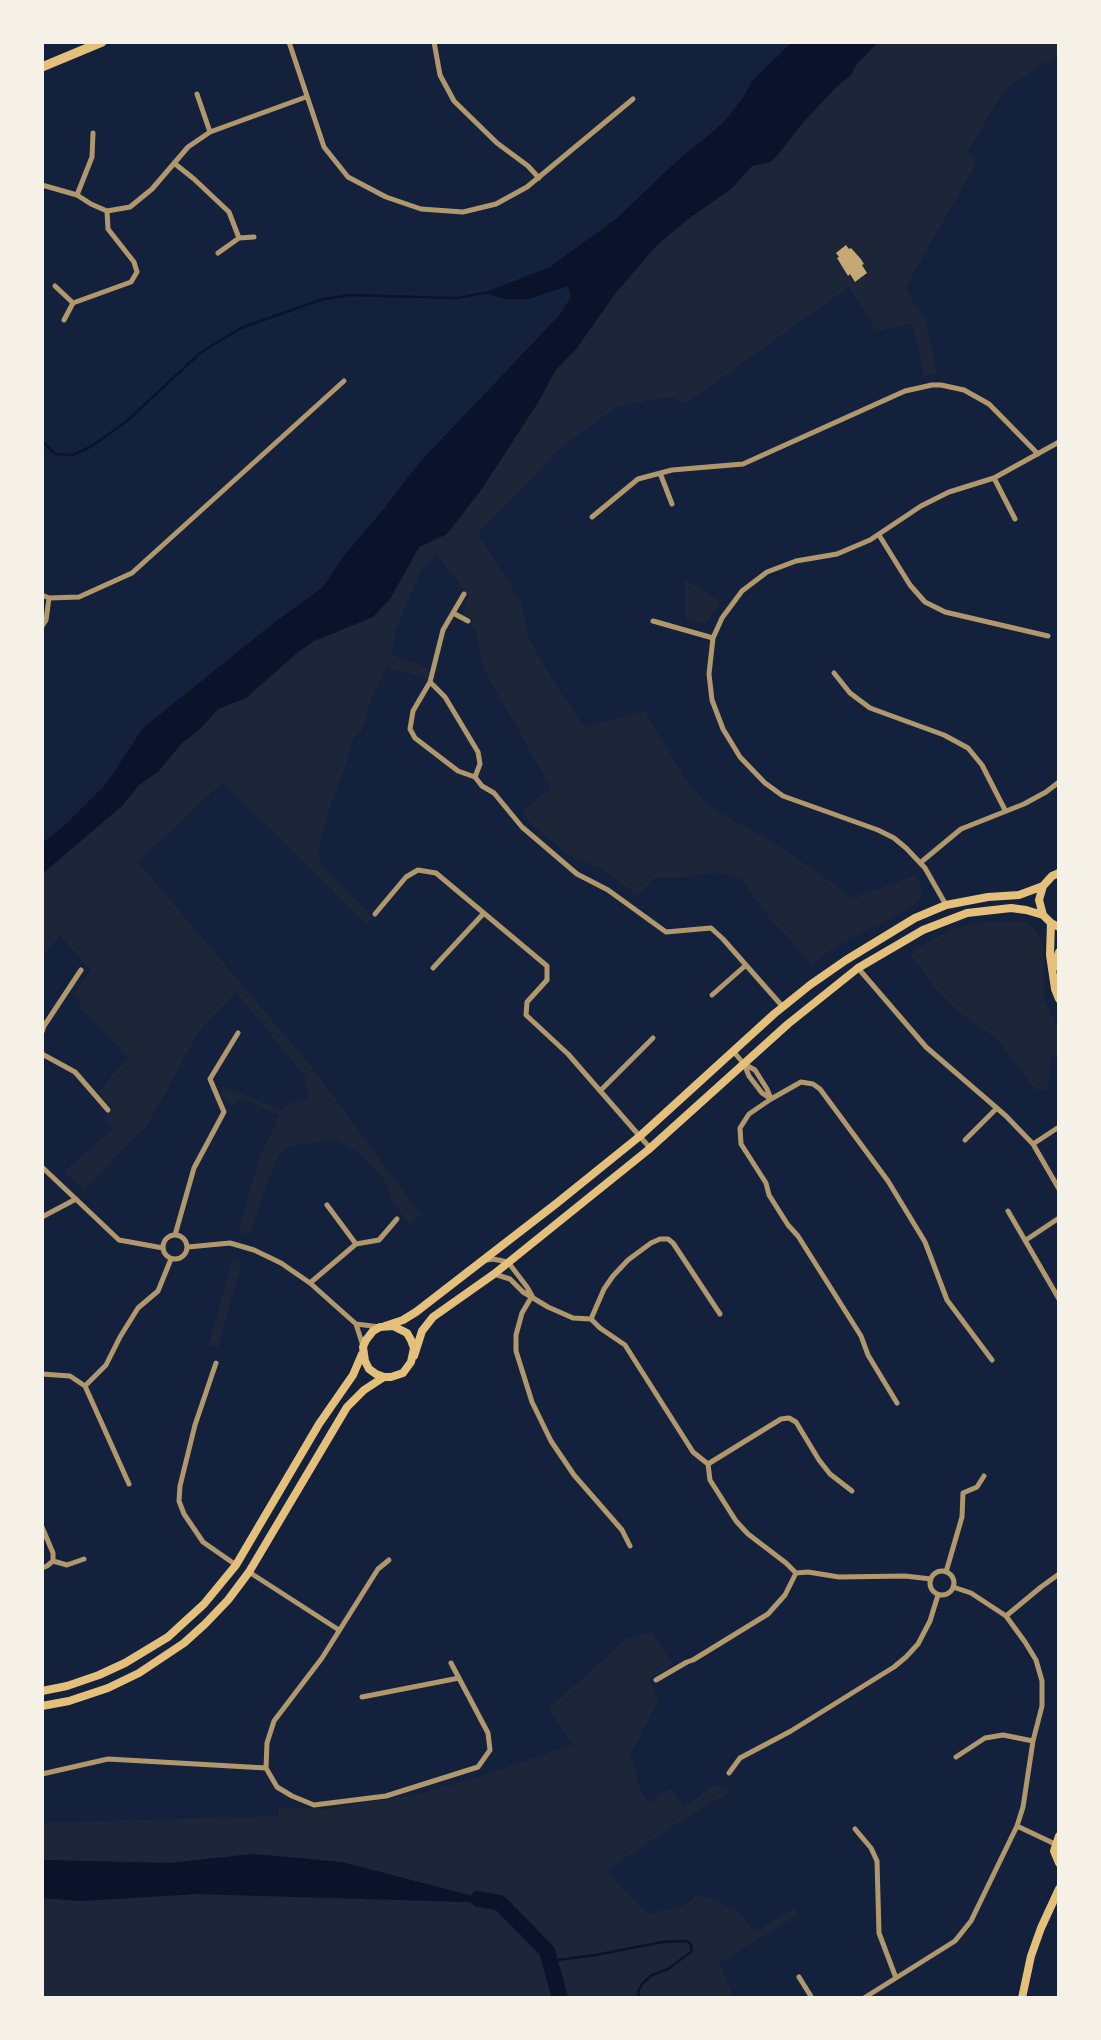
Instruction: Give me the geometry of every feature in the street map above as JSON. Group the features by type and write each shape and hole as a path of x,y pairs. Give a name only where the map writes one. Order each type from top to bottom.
{"main road":[{"path":"42,67 102,42"},
{"path":"1043,915 1039,900 1043,886 1059,873"},
{"path":"42,1691 99,1675 147,1651 204,1604 236,1565 318,1424 353,1375 369,1335 382,1326 403,1320 416,1312 485,1260 640,1136 783,1007 837,966 915,918 946,905 988,897 1019,895 1043,886"},
{"path":"363,1350 369,1369 376,1374 384,1377 402,1373 414,1356 422,1331 433,1317 494,1274 650,1148 806,1009 858,968 923,930 967,913 1011,908 1043,915 1055,925 1050,955 1059,999"},
{"path":"1052,970 1059,952"},
{"path":"382,1326 393,1326 407,1334 414,1348 414,1356"},
{"path":"42,1706 108,1688 161,1660 205,1624 249,1572 354,1398 384,1377"},
{"path":"1057,1840 1054,1851 1059,1863"},
{"path":"1022,1998 1031,1956 1059,1889"}],"street":[{"path":"289,42 324,147 348,177 386,197 421,209 463,212 496,204 539,178 633,99"},
{"path":"434,42 440,75 454,102 539,178"},
{"path":"197,94 210,132"},
{"path":"42,185 77,195 107,211 130,207 152,189 188,147 210,132 306,97"},
{"path":"77,195 92,157 93,133"},
{"path":"174,163 229,212 239,238"},
{"path":"64,320 73,303 131,282 137,272 134,262 108,229 107,211"},
{"path":"218,253 239,238 254,237"},
{"path":"55,286 73,303"},
{"path":"42,626 46,620 45,597 79,597 132,573 344,381"},
{"path":"592,517 638,479 672,470 743,464 905,391 941,385 964,390 989,404 1038,454"},
{"path":"946,905 920,863 906,848 886,834 783,796 751,770 740,757 716,714 709,674 713,638 722,618 742,591 767,572 796,561 836,554 879,535 921,506 950,492 994,478 1059,442"},
{"path":"660,473 672,504"},
{"path":"994,478 1015,519"},
{"path":"879,535 910,585 925,602 945,612 1048,636"},
{"path":"464,594 443,630 430,682 412,711 410,729 415,738 458,771 475,776 482,786 494,793 522,827 577,874 608,890 666,932 710,928 783,1007"},
{"path":"453,613 468,621"},
{"path":"653,621 713,638"},
{"path":"834,673 850,693 870,708 944,735 968,748 982,765 1005,810"},
{"path":"430,682 445,697 478,752 480,764 475,776"},
{"path":"920,863 961,829 1024,804 1059,782"},
{"path":"374,914 406,877 418,870 436,873 547,966 547,979 527,1002 526,1015 568,1054 650,1148"},
{"path":"433,968 484,913"},
{"path":"712,995 746,965"},
{"path":"858,968 926,1047 998,1108 1033,1144 1059,1189"},
{"path":"42,1031 82,970"},
{"path":"175,1235 194,1168 224,1112 210,1079 237,1033"},
{"path":"600,1091 653,1038"},
{"path":"733,1051 744,1064 755,1070 771,1099"},
{"path":"42,1054 75,1072 108,1110"},
{"path":"897,1403 868,1355 861,1336 769,1195 766,1183 741,1144 743,1122 756,1108 801,1082 820,1088 888,1181 925,1242 947,1300 992,1360"},
{"path":"965,1140 998,1108"},
{"path":"1033,1144 1059,1127"},
{"path":"42,1167 119,1240 163,1248 171,1259"},
{"path":"42,1217 76,1199"},
{"path":"327,1205 356,1244"},
{"path":"1008,1211 1059,1299"},
{"path":"1026,1240 1059,1218"},
{"path":"310,1283 356,1244 379,1240 397,1219"},
{"path":"163,1248 167,1239 175,1235 183,1237 188,1247"},
{"path":"591,1319 604,1289 619,1269 651,1243 664,1238 676,1247 720,1314"},
{"path":"188,1247 230,1243 254,1250 281,1263 310,1283 356,1324 363,1350"},
{"path":"171,1259 182,1257 188,1247"},
{"path":"85,1386 106,1365 138,1308 158,1291 171,1259"},
{"path":"485,1260 508,1262 531,1296"},
{"path":"494,1274 510,1279 523,1292 548,1307 573,1318 591,1319 625,1345 693,1452 708,1464 710,1479 742,1529 796,1573 931,1579"},
{"path":"531,1296 522,1312 516,1335 516,1352 532,1402 551,1441 574,1475 622,1530 630,1546"},
{"path":"356,1324 382,1326"},
{"path":"216,1363 195,1424 178,1501 203,1542 236,1565"},
{"path":"45,1374 70,1376 85,1386 129,1485"},
{"path":"708,1464 781,1419 789,1418 796,1422 830,1474 852,1491"},
{"path":"946,1572 962,1517 963,1493 977,1487 984,1476"},
{"path":"42,1527 53,1553 52,1561 42,1568"},
{"path":"52,1561 66,1564 84,1559"},
{"path":"389,1560 378,1569 322,1658 274,1721 267,1743 266,1768 277,1787 292,1797 314,1805 386,1796 478,1767 490,1750 488,1733 452,1663"},
{"path":"249,1572 339,1630"},
{"path":"938,1572 946,1572 952,1576 953,1587 945,1595 938,1595 931,1588 931,1579 938,1572"},
{"path":"656,1681 768,1614 785,1595 796,1573"},
{"path":"1006,1616 1059,1574"},
{"path":"864,1998 955,1941 971,1921 1017,1826 1023,1807 1033,1741 1042,1706 1042,1681 1036,1660 1006,1616 971,1593 953,1587"},
{"path":"729,1773 740,1758 791,1731 900,1662 918,1644 930,1621 938,1595"},
{"path":"362,1697 459,1678"},
{"path":"956,1757 985,1738 1003,1735 1033,1741"},
{"path":"42,1774 108,1759 266,1768"},
{"path":"1017,1826 1057,1840"},
{"path":"855,1829 872,1848 877,1861 878,1933 896,1978"},
{"path":"799,1977 812,1998"}],"shaded area":[{"path":"792,42 878,42 856,65 851,75 836,87 800,126 776,157 770,162 752,166 731,189 688,219 656,246 614,295 577,348 555,371 539,401 481,490 447,534 419,547 390,599 373,617 314,641 246,698 218,709 200,729 181,744 158,772 139,785 122,806 42,874 42,843 63,827 106,784 143,728 323,587 343,557 419,463 562,312 571,296 568,286 529,299 505,299 483,293 550,267 617,218 678,160 722,124 743,98 752,81"},
{"path":"878,42 1059,42 1059,54 1004,90 968,151 976,164 905,288 926,321 937,373 924,376 913,324 876,331 849,287 685,404 672,397 618,406 563,446 478,534 521,602 530,641 585,728 644,710 684,777 708,806 779,846 854,898 915,875 922,888 921,898 914,906 833,948 811,966 774,924 742,880 718,872 654,878 638,896 604,870 570,856 532,825 522,812 551,788 483,668 475,628 471,628 473,619 464,614 463,609 469,596 436,554 421,571 396,628 392,654 430,669 427,679 387,667 371,700 363,729 350,742 348,760 327,815 319,850 320,863 373,918 367,925 223,782 138,862 311,1066 421,1215 409,1224 392,1201 384,1180 359,1153 335,1139 292,1146 281,1152 249,1235 239,1230 258,1162 279,1115 242,1099 233,1105 221,1096 222,1086 283,1110 286,1105 308,1098 306,1078 236,992 197,1034 148,1125 83,1191 64,1171 113,1129 105,1119 112,1108 98,1091 128,1058 79,1006 81,1000 73,995 91,971 60,935 42,957 42,874 122,806 139,785 158,772 181,744 200,729 218,709 246,698 314,641 373,617 390,599 419,547 447,534 481,490 539,401 555,371 577,348 614,295 656,246 688,219 731,189 752,166 770,162 776,157 800,126 836,87 851,75 856,65"},
{"path":"685,579 721,602 705,624 685,618"},
{"path":"990,921 1027,923 1034,928 1043,945 1045,1002 1059,1031 1059,1053 1051,1057 1048,1089 1033,1087 997,1039 960,1013 933,986 910,953 951,929"},
{"path":"232,1259 242,1261 218,1348 209,1345"},
{"path":"652,1633 673,1664 649,1679 659,1700 630,1755 638,1778 636,1781 648,1802 670,1788 683,1807 716,1784 732,1791 606,1871 648,1914 684,1905 699,1894 738,1911 755,1932 796,1907 796,1916 719,1963 735,1998 42,1998 42,1898 80,1901 197,1894 495,1903 342,1862 253,1854 169,1863 42,1860 42,1823 278,1816 279,1807 326,1809 414,1795 487,1774 573,1744 548,1709 627,1638"},
{"path":"253,1854 342,1862 500,1903 197,1894 80,1901 42,1898 42,1860 169,1863"}],"building":[{"path":"846,245 860,258 867,273 855,282 837,258 839,257 836,253"}],"waterway":[{"path":"42,441 55,454 73,455 92,446 127,421 200,353 241,328 320,300 349,295 457,298 484,293"},
{"path":"478,1899 500,1903 547,1951 560,1998"},
{"path":"550,1961 663,1942 687,1941 692,1951 668,1969 652,1975 642,1984 638,1992 639,1998"}]}
